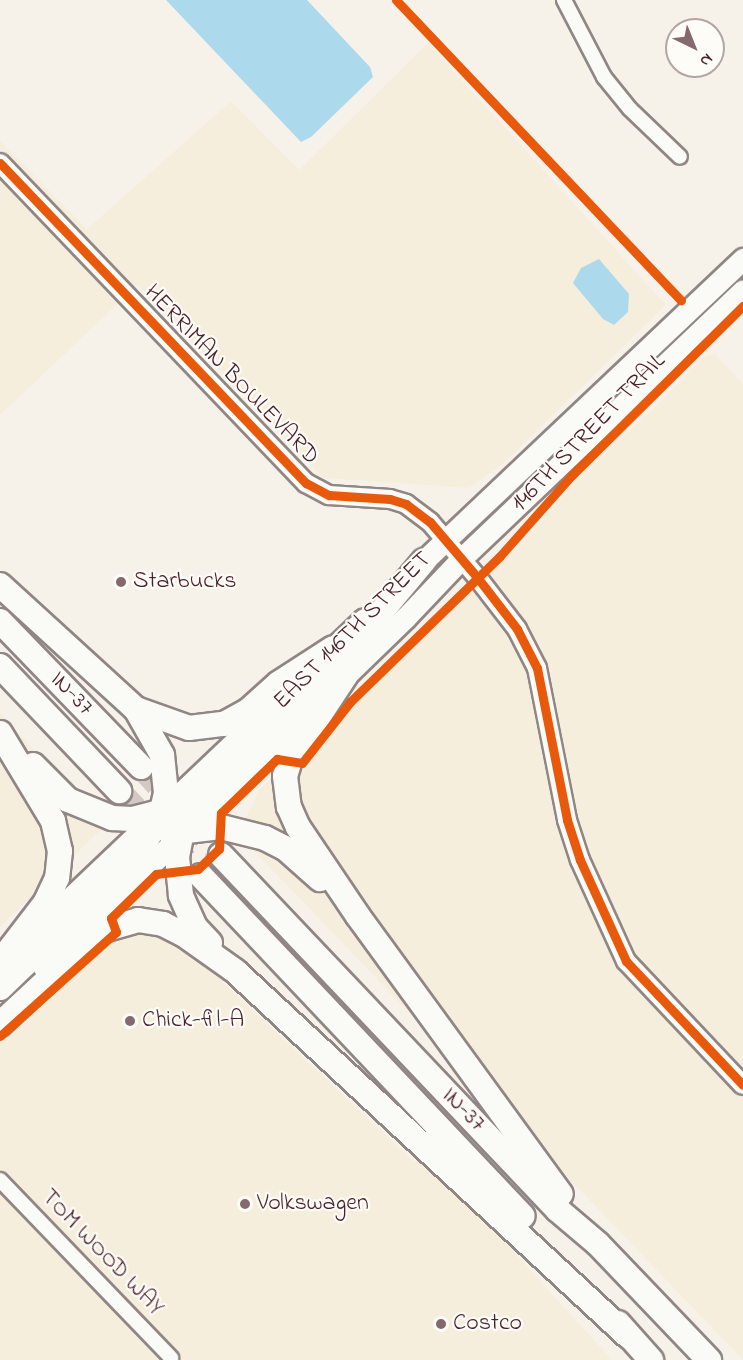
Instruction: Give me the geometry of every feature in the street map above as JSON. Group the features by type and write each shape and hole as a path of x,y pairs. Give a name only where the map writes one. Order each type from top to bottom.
{"highway":[{"path":"424,561 345,656 208,787 207,801 181,831 177,865 186,910 195,927 235,971 628,1336"},
{"path":"0,585 136,709 162,755 166,794 162,811 146,843 0,988"},
{"name":"IN-37","path":"0,621 141,767"},
{"path":"136,709 189,728 224,724 249,711 279,683 333,648"},
{"name":"IN-37","path":"0,666 120,791"},
{"path":"346,675 304,733 285,776 289,807 298,828 358,916 598,1244"},
{"path":"0,728 53,788 68,800 112,818 132,819 207,801"},
{"path":"0,733 53,821 60,851 57,878 46,902 0,964"},
{"path":"101,868 146,843 181,831 221,827 265,838 303,861 358,916"},
{"name":"IN-37","path":"221,855 558,1210 598,1244 709,1360"},
{"name":"IN-37","path":"201,876 596,1293 628,1336 651,1360"},
{"path":"0,1024 100,931 121,923 138,920 163,924 191,939 235,971"}],"main road":[{"name":"EAST 146TH STREET","path":"0,964 743,260"},
{"name":"EAST 146TH STREET","path":"207,801 346,675 462,558 743,290"},
{"path":"0,1010 181,831"}],"street":[{"path":"564,0 604,77 630,109 680,157"},
{"name":"HERRIMAN BOULEVARD","path":"0,163 306,483 329,495 390,499 406,504 422,514 462,558 517,629 537,668 567,820 580,860 626,961 743,1085"},
{"name":"TOM WOOD WAY","path":"0,1180 171,1358"}],"shaded area":[{"path":"428,43 666,305 504,463 469,488 323,478 138,285 0,415 0,141 87,229 231,101 299,170"},
{"path":"715,354 743,384 743,1360 256,853 246,840 243,825 259,790 518,547 590,464 657,405 703,357"},
{"path":"0,713 105,826 0,927"},
{"path":"130,930 172,938 191,952 414,1162 426,1155 612,1360 0,1360 0,1029 88,948"}],"water":[{"path":"166,0 307,0 370,67 373,77 311,137 301,142"},
{"path":"599,259 629,294 628,312 614,325 603,319 573,283 581,268"}],"tunnel":[{"path":"141,767 221,855"},
{"path":"119,791 201,876"}],"cycle path":[{"path":"396,0 681,300"},
{"path":"0,163 306,483 329,495 390,499 406,504 430,522 477,577 517,629 537,668 567,820 580,860 626,961 743,1085"},
{"name":"146TH STREET TRAIL","path":"0,1036 116,932 111,918 156,874 198,869 219,849 221,813 277,759 302,763 350,702 500,556 571,476 743,306"}],"place":[{"name":"Starbucks","path":"121,582"},
{"name":"Chick-fil-A","path":"130,1021"},
{"name":"Volkswagen","path":"245,1204"},
{"name":"Costco","path":"441,1324"}]}
